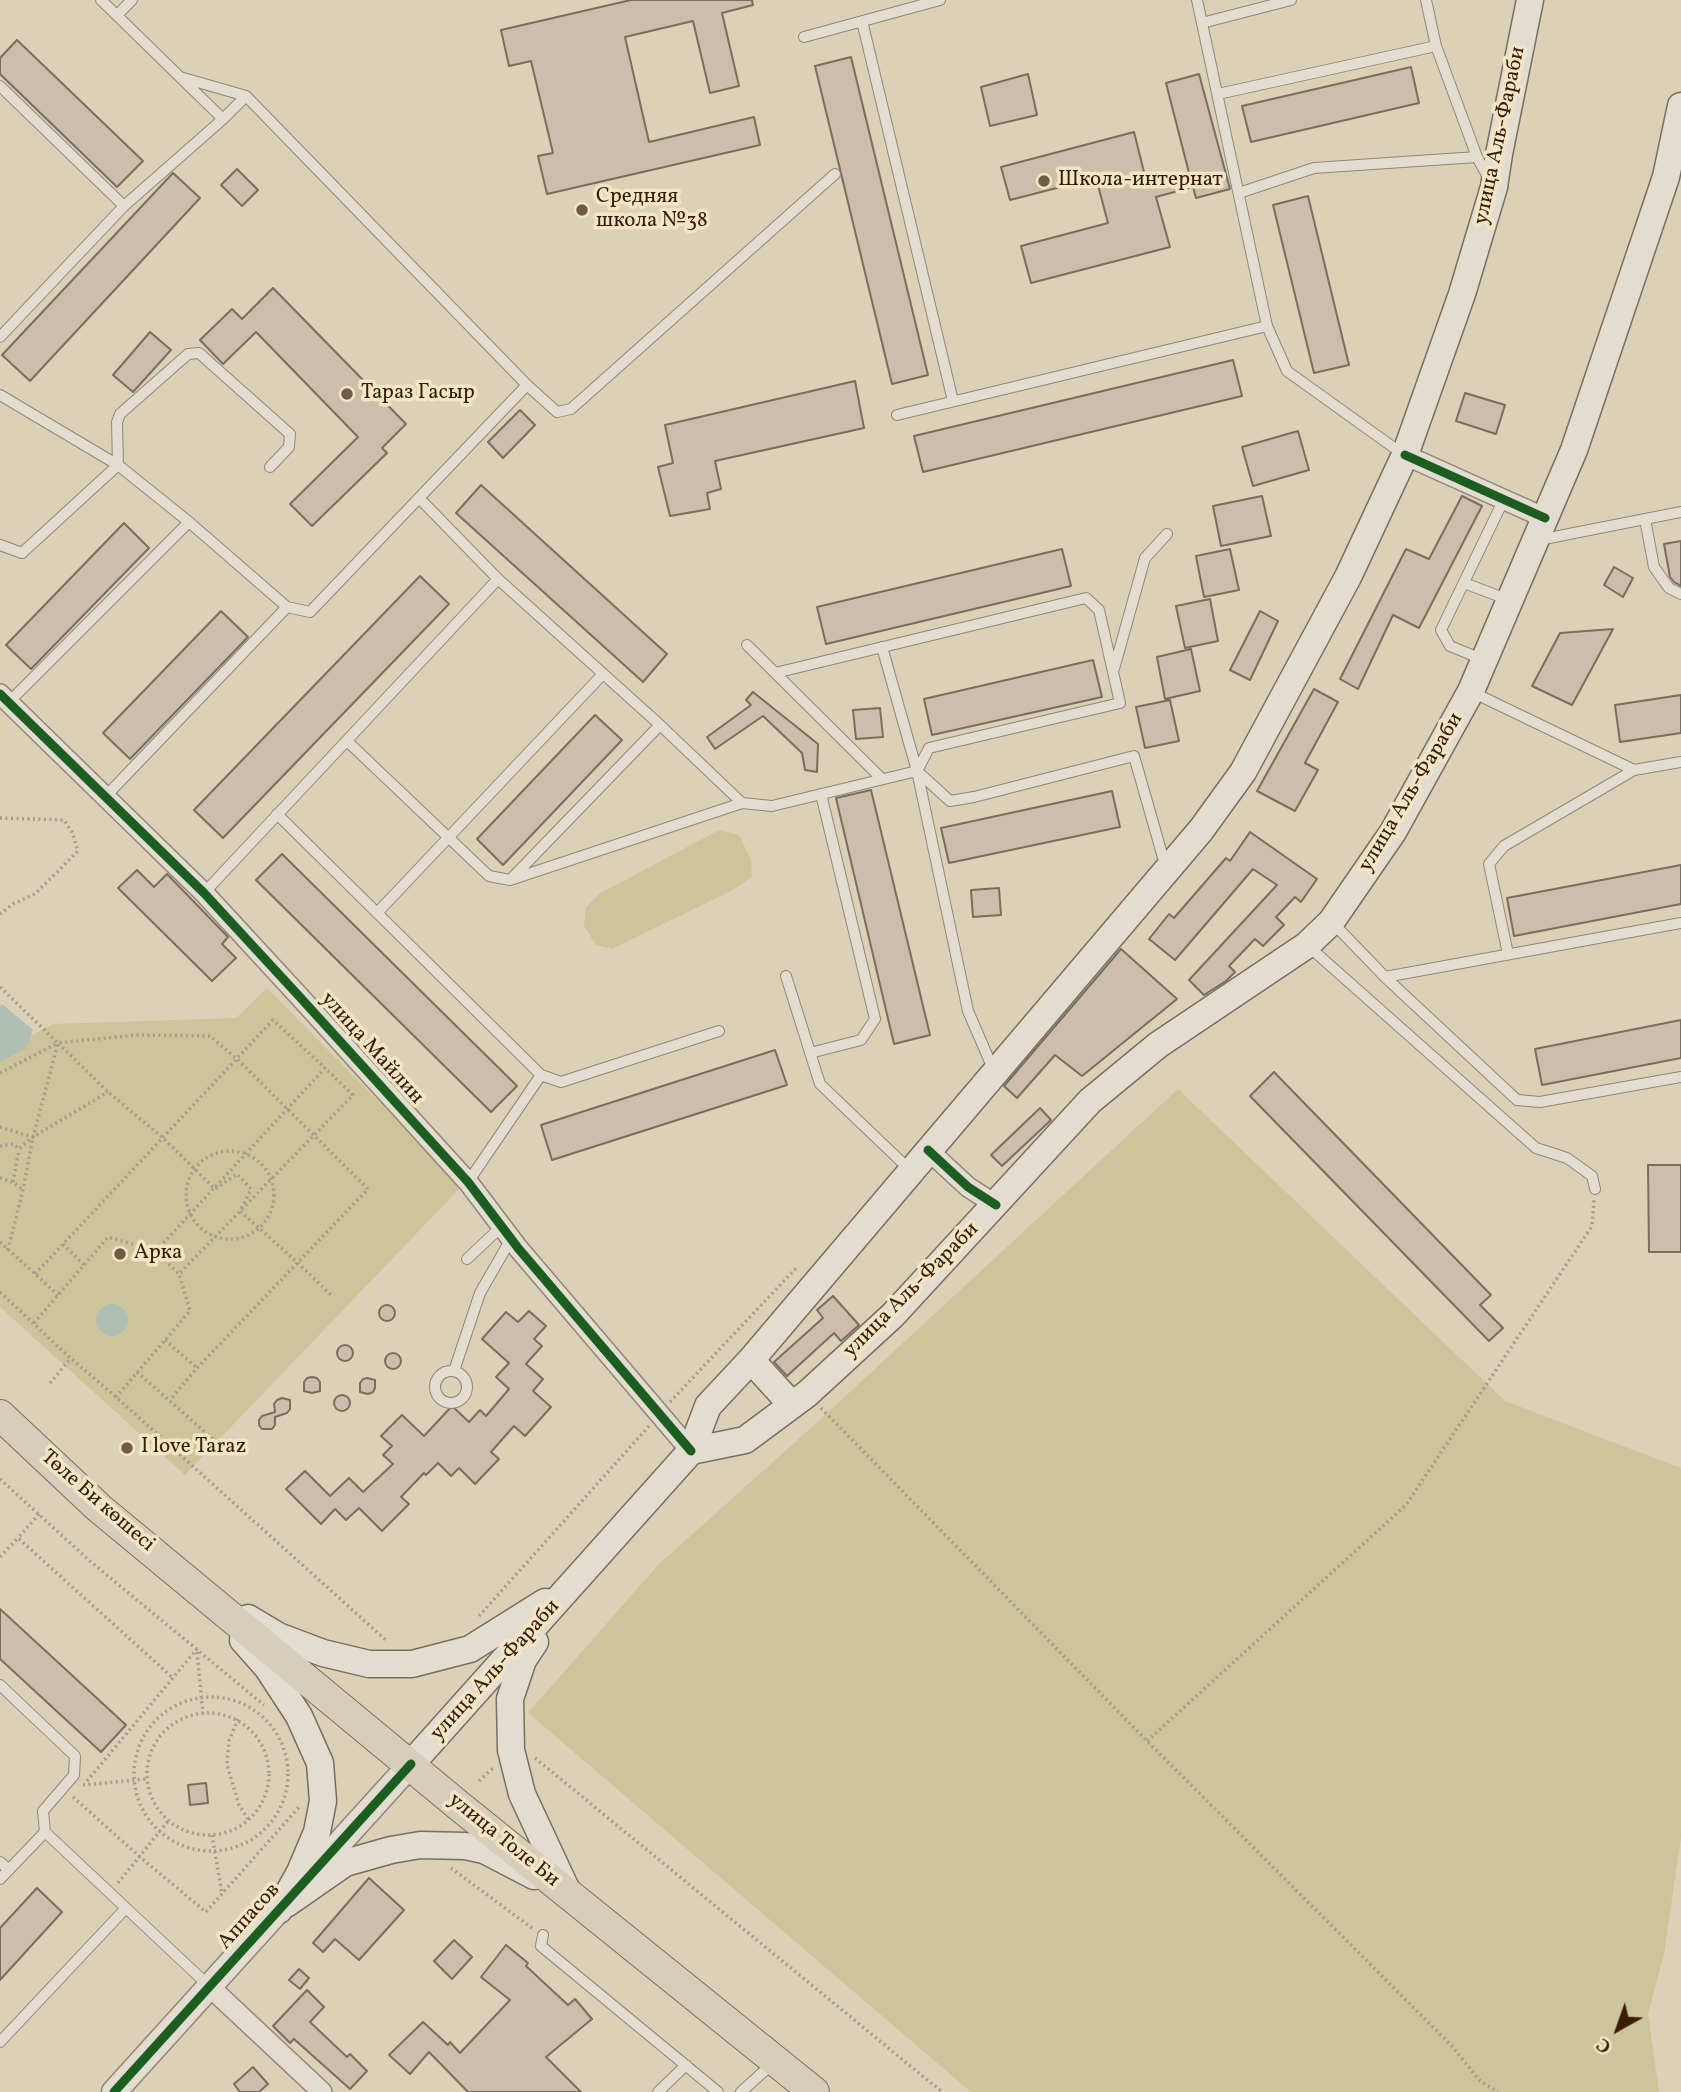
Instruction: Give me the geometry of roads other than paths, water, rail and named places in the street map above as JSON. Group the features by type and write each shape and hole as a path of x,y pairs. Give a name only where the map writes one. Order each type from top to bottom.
{"main road":[{"name":"улица Аль-Фараби","path":"411,1764 691,1451 708,1406 751,1360 1201,830 1243,772 1348,577 1405,455 1462,294 1494,187 1530,0"},
{"name":"улица Аль-Фараби","path":"691,1451 745,1440 800,1399 893,1315 1090,1101 1158,1045 1307,945 1331,922 1394,832 1431,766 1471,691 1510,601 1574,450 1666,177 1681,106"},
{"path":"751,1360 800,1399"},
{"name":"Төле Би көшесі","path":"0,1415 99,1508 196,1587"},
{"path":"196,1587 278,1636 323,1654 369,1664 412,1664 470,1649 573,1585"},
{"path":"569,1895 522,1794 509,1737 510,1699 523,1660 573,1585"},
{"path":"196,1587 267,1667 299,1716 320,1763 323,1801 317,1832 300,1872 279,1910"},
{"name":"улица Толе Би","path":"196,1587 569,1895 814,2092"},
{"path":"279,1910 345,1863 391,1850 420,1846 465,1846 484,1850 569,1895"}],"street":[{"path":"1405,455 1504,499 1540,529"},
{"name":"улица Майлин","path":"5,698 204,893 468,1182 506,1233 691,1451"},
{"path":"928,1150 968,1187 996,1205"},
{"name":"Аппасов","path":"114,2092 411,1764"},
{"path":"210,1987 322,2092"}],"lane":[{"path":"101,0 223,119"},
{"path":"117,15 132,0"},
{"path":"804,37 940,0"},
{"path":"1197,0 1267,326 1287,371 1405,455"},
{"path":"1202,23 1291,0"},
{"path":"1426,0 1436,46 1478,158 1494,187"},
{"path":"862,21 953,401"},
{"path":"1217,94 1436,46"},
{"path":"180,77 246,96 527,385 557,412 571,409 835,174"},
{"path":"0,86 124,206"},
{"path":"0,337 124,206 246,96"},
{"path":"1239,193 1314,168 1478,158"},
{"path":"897,415 1267,326"},
{"path":"0,545 22,553 118,465 117,422 120,414 188,354 198,353 290,434 289,447 270,467"},
{"path":"0,395 118,465 190,522 287,607 310,612 527,385"},
{"path":"419,498 498,579 742,803"},
{"path":"1484,660 1450,646 1441,630 1504,499"},
{"path":"1540,529 1645,519 1681,512"},
{"path":"1645,519 1654,567 1669,588 1681,594"},
{"path":"5,698 190,522"},
{"path":"1113,673 1145,558 1167,534"},
{"path":"204,893 498,579"},
{"path":"1464,583 1510,601"},
{"path":"775,673 1086,598 1099,610 1120,703 929,748 918,771"},
{"path":"105,797 287,607"},
{"path":"747,645 882,779"},
{"path":"882,647 918,771 968,1011 994,1072"},
{"path":"377,913 603,674"},
{"path":"1471,691 1634,770"},
{"path":"510,880 660,725"},
{"path":"347,741 489,876 510,880 742,803 772,806 918,771"},
{"path":"918,771 950,801 1134,755 1166,869"},
{"path":"1508,954 1489,864 1504,846 1634,770 1681,762"},
{"path":"810,1053 861,1040 875,1019 821,794"},
{"path":"277,814 541,1075 561,1082 719,1031"},
{"path":"1331,922 1385,977 1517,1100 1540,1102 1681,1077"},
{"path":"1385,977 1681,923"},
{"path":"1307,945 1536,1148 1567,1158 1592,1176 1595,1189"},
{"path":"786,976 820,1084 911,1170"},
{"path":"468,1182 541,1075"},
{"path":"467,1259 506,1233"},
{"path":"454,1371 480,1293 506,1233"},
{"path":"0,1685 75,1756 74,1774 43,1811 46,1832 210,1987"},
{"path":"0,1879 46,1832"},
{"path":"0,1862 9,1870"},
{"path":"0,2042 126,1908"},
{"path":"543,1935 541,1947 718,2092"},
{"path":"741,2092 775,2062"},
{"path":"658,2092 686,2065"}],"place":[{"name":"Школа-интернат","path":"1044,181"},
{"name":"Средняя школа №38","path":"582,210"},
{"name":"Тараз Гасыр","path":"347,394"},
{"name":"Арка","path":"120,1254"},
{"name":"I love Taraz","path":"127,1448"}]}
